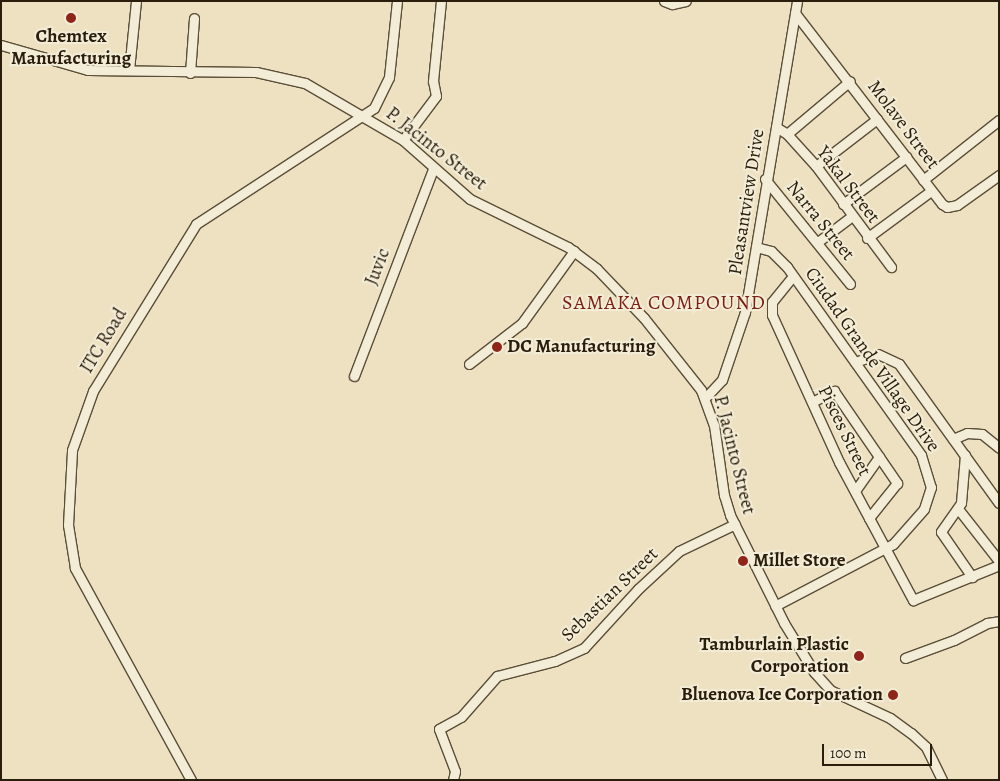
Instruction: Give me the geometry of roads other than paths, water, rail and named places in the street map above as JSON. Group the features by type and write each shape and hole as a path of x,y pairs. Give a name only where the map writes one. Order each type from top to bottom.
{"street":[{"path":"129,70 136,1"},
{"name":"ITC Road","path":"191,780 75,568 68,526 72,450 92,391 196,224 366,116 374,108 389,77 397,1"},
{"path":"403,140 436,96 432,81 441,1"},
{"path":"664,1 672,4 686,1"},
{"name":"Pleasantview Drive","path":"705,398 717,388 725,372 745,312 765,179 776,127 797,1"},
{"name":"Molave Street","path":"795,13 850,80 877,119 942,204 950,207 999,175"},
{"path":"190,73 194,18"},
{"name":"P. Jacinto Street","path":"1,45 88,70 190,73 256,72 305,83 366,116 403,140 433,169 470,199 552,236 574,251 597,269 644,318 684,365 705,398 714,426 724,495 735,524 775,606 805,658 827,687 890,718 911,733 926,748 942,780"},
{"path":"787,134 850,80"},
{"path":"816,166 877,119"},
{"path":"923,180 999,120"},
{"name":"Yakal Street","path":"776,127 787,134 816,166 851,217 891,267"},
{"path":"843,204 906,157"},
{"name":"Juvic","path":"354,376 433,169"},
{"name":"Narra Street","path":"765,179 818,241 850,284"},
{"path":"867,238 931,191"},
{"path":"818,241 851,217"},
{"name":"Ciudad Grande Village Drive","path":"756,247 776,255 793,276 921,455 929,475 931,487 924,509 910,527 885,549 775,606"},
{"path":"469,364 522,324 574,251"},
{"name":"Pisces Street","path":"793,276 772,302 770,311 855,491 912,600 972,577"},
{"path":"855,362 878,354 894,359 954,438 999,503"},
{"path":"812,402 834,391 897,484 869,518"},
{"path":"954,438 967,433 982,434 999,448"},
{"path":"959,510 999,563 972,577 941,532 959,510 965,455"},
{"path":"855,491 879,457"},
{"name":"Sebastian Street","path":"453,780 455,771 438,733 440,728 461,717 497,676 555,661 584,648 638,589 679,551 735,524"},
{"path":"905,658 954,640 987,622 999,621"}],"place":[{"name":"Chemtex Manufacturing","path":"71,18"},
{"name":"DC Manufacturing","path":"497,347"},
{"name":"Millet Store","path":"743,561"},
{"name":"Tamburlain Plastic Corporation","path":"859,656"},
{"name":"Bluenova Ice Corporation","path":"893,695"}],"district":[{"name":"SAMAKA COMPOUND","path":"664,302"}]}
